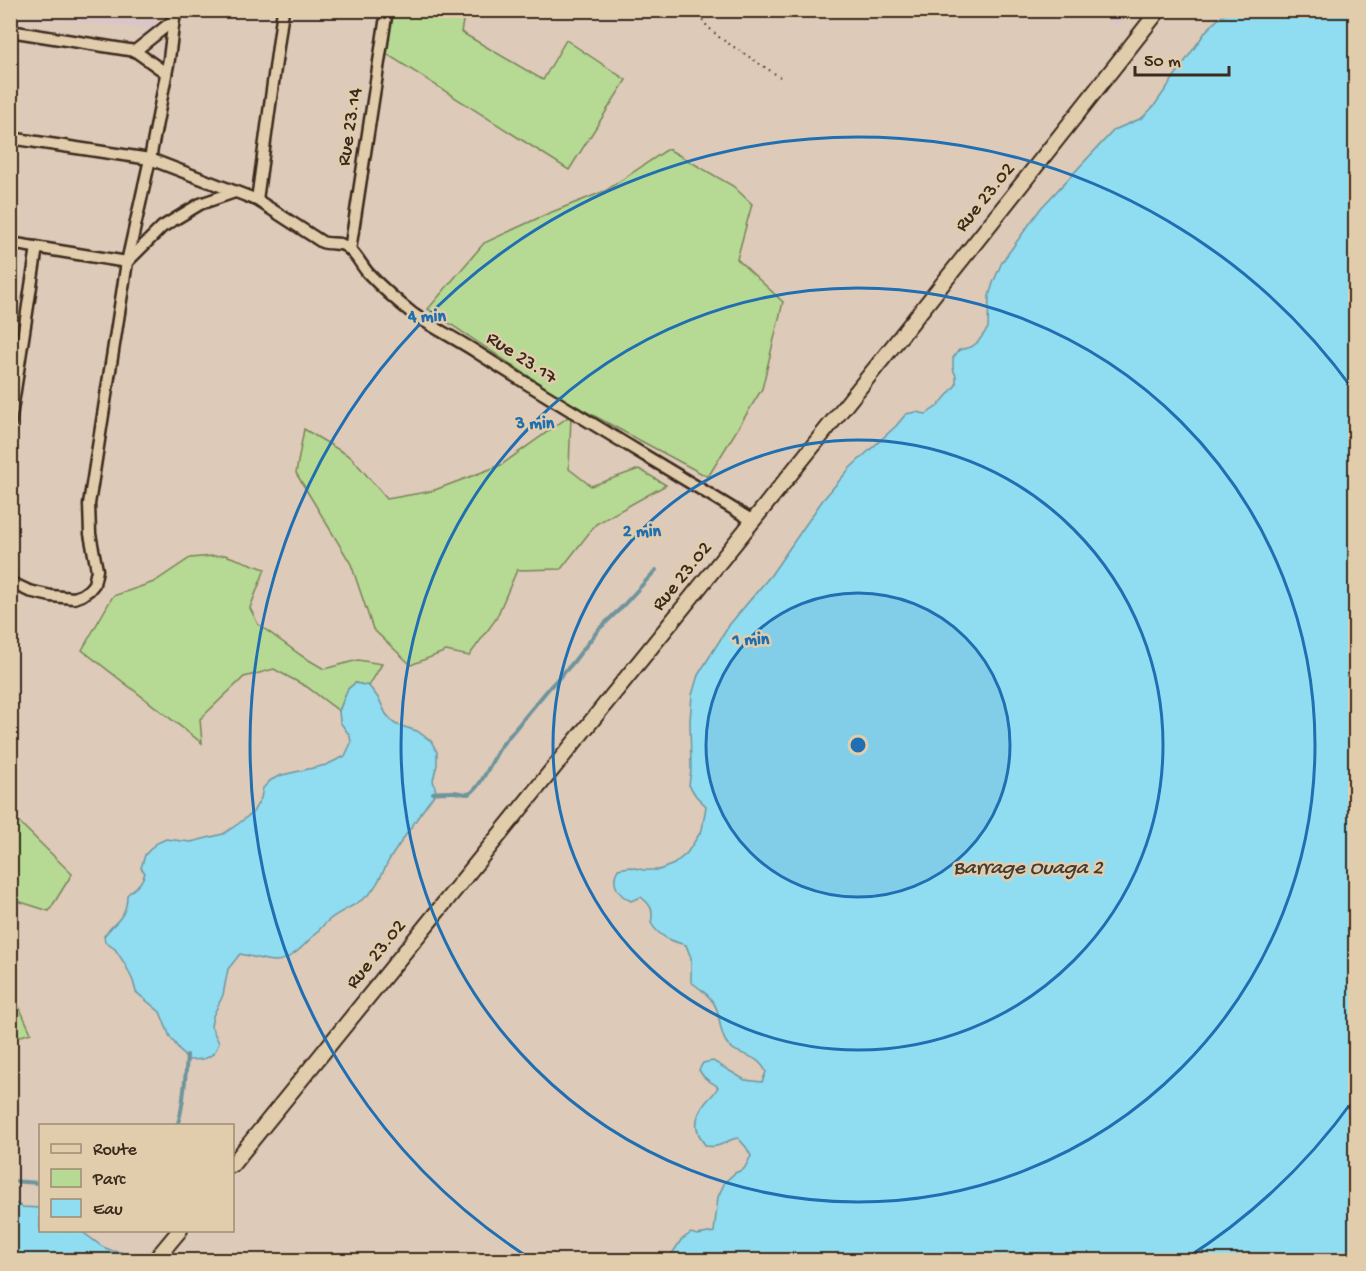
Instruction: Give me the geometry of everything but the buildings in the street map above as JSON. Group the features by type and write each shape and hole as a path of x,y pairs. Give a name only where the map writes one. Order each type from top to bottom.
{"street":[{"path":"257,200 283,10"},
{"name":"Rue 23.14","path":"350,250 387,10"},
{"name":"Rue 23.02","path":"234,1163 753,521 1159,10"},
{"path":"135,51 174,15"},
{"path":"10,581 29,591 74,598 82,595 94,584 96,570 90,534 89,504 127,262 150,159 166,74 174,15"},
{"path":"10,31 135,51 166,74"},
{"path":"10,138 150,159 257,200 322,242 332,245 340,244 350,250"},
{"path":"127,262 162,227 200,204 235,192"},
{"path":"10,243 127,262"},
{"path":"10,423 37,247"},
{"name":"Rue 23.17","path":"350,250 367,272 412,312 550,399 753,521"},
{"path":"155,1260 178,1232"}],"path":[{"path":"695,10 720,38 780,77"}],"shaded area":[{"path":"11,10 158,11 155,30 11,13"},
{"path":"1097,11 1130,11 1117,26"}],"green space":[{"path":"392,11 465,11 461,32 543,80 566,40 626,80 569,170 385,53"},
{"path":"668,149 733,186 752,204 737,259 783,302 762,389 708,477 563,399 428,309 484,243 605,191"},
{"path":"571,415 569,469 591,486 639,469 666,485 596,524 561,569 517,570 496,619 469,656 446,651 411,665 373,629 351,564 296,473 304,429 351,457 387,499 432,491 501,465"},
{"path":"225,555 265,569 250,608 258,624 324,669 358,660 382,664 369,686 355,683 348,689 339,711 307,687 274,669 244,677 200,719 202,743 82,650 113,596 154,582 190,558"},
{"path":"10,810 12,815 72,874 49,911 11,899"},
{"path":"11,989 31,1033 10,1039"}],"water":[{"name":"Barrage Ouaga 2","path":"1231,10 1355,11 1355,1252 1351,1260 668,1260 681,1240 691,1233 697,1235 714,1232 718,1197 725,1182 744,1169 751,1156 738,1138 714,1146 706,1146 702,1140 697,1130 697,1119 702,1108 718,1087 706,1079 699,1070 703,1063 713,1061 745,1080 762,1082 766,1072 762,1065 752,1057 735,1050 726,1042 713,1002 691,982 691,958 686,945 670,940 658,932 651,923 652,911 647,903 641,897 631,901 619,892 615,884 618,869 630,867 659,870 674,864 687,853 702,830 706,806 689,785 692,695 698,675 730,624 771,575 822,501 850,468 906,414 916,412 926,414 938,406 956,385 953,358 959,350 971,347 978,342 988,328 989,296 1002,262 1041,208 1114,130 1142,118 1154,106 1206,31"},
{"path":"355,683 369,686 395,724 417,731 431,741 437,752 437,765 433,780 436,792 367,896 329,920 304,945 283,960 267,960 240,954 228,969 223,995 213,1016 211,1026 219,1043 217,1049 207,1058 187,1060 170,1037 160,1012 136,992 125,964 115,949 105,942 104,936 123,914 127,895 138,886 145,873 141,868 145,855 155,844 166,839 191,842 223,834 253,812 261,798 263,788 271,780 282,775 326,765 345,756 351,743 350,736 340,722 339,711 348,689"},
{"path":"10,1202 22,1207 39,1208 39,1232 82,1232 103,1247 121,1252 125,1256 123,1260 11,1260"}],"waterway":[{"path":"433,793 468,794 472,792 501,746 599,629 656,570"},
{"path":"178,1124 183,1101 187,1055"},
{"path":"10,1181 39,1183"},
{"path":"120,1258 139,1260"}]}
